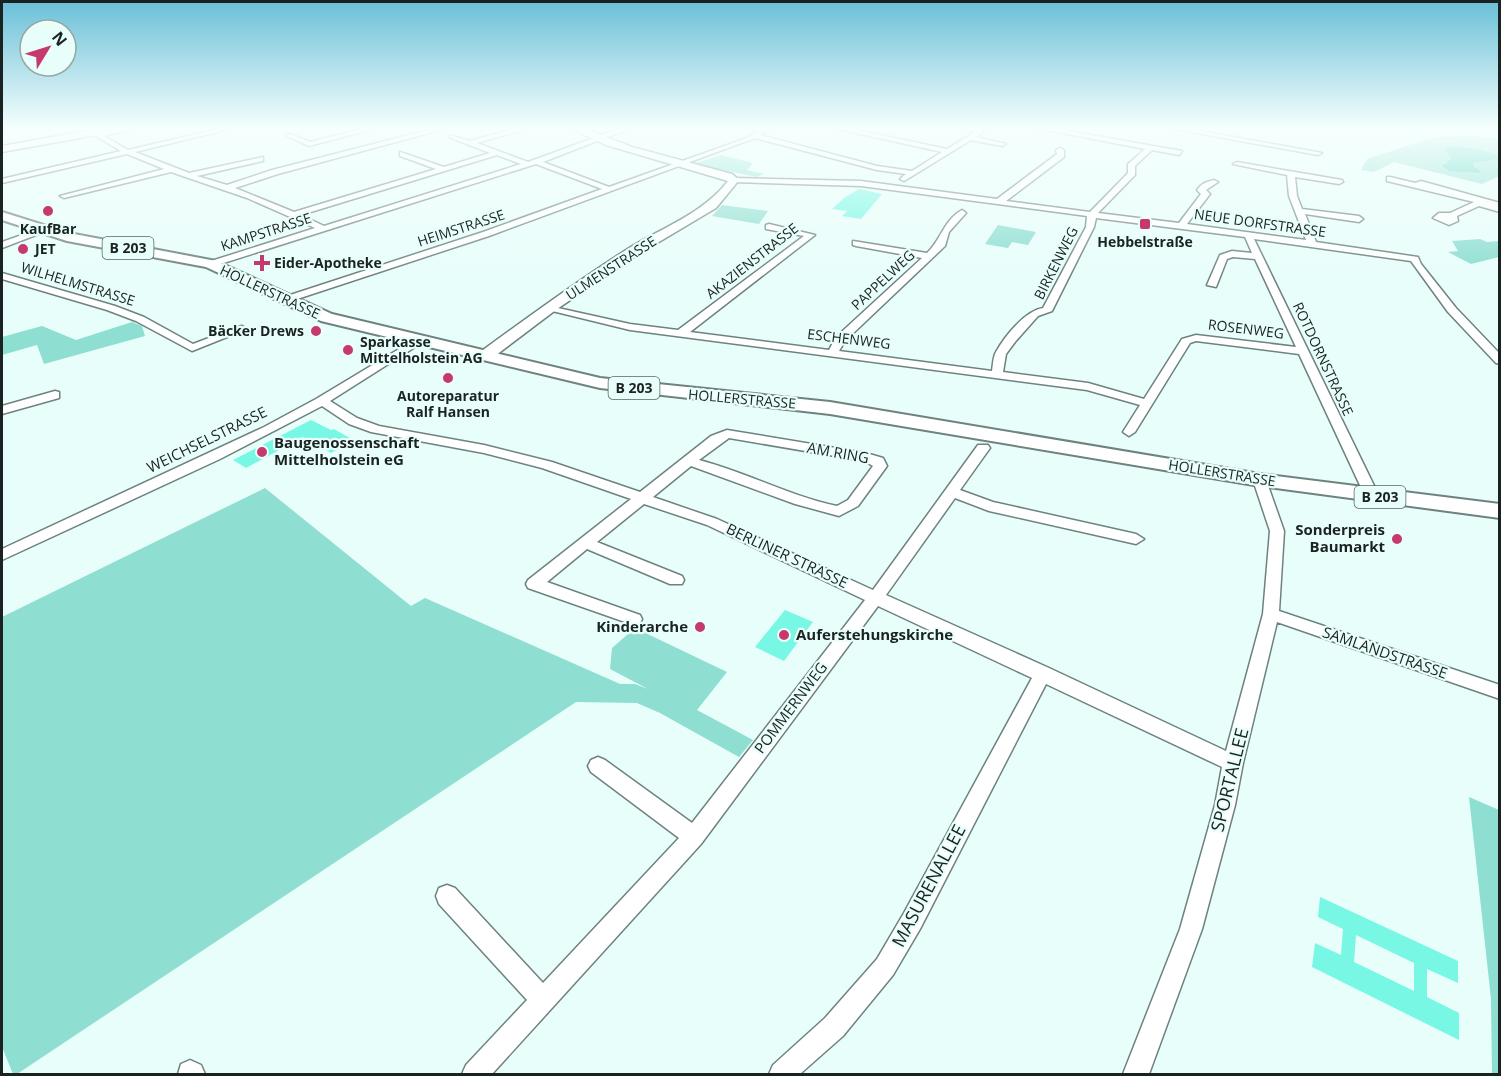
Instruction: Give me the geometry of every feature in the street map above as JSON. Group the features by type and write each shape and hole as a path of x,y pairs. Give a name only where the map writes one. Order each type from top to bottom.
{"main road":[{"name":"HOLLERSTRASSE","path":"2,216 67,237 211,264 327,318 600,384 830,408 1260,480 1500,511"}],"street":[{"path":"2,182 17,177"},
{"path":"63,196 141,177"},
{"path":"193,177 227,188 322,228"},
{"path":"227,188 259,177"},
{"path":"293,215 416,177"},
{"name":"KAMPSTRASSE","path":"211,264 485,177"},
{"path":"573,177 611,190"},
{"name":"HEIMSTRASSE","path":"285,300 486,234 644,177"},
{"name":"NEUE DORFSTRASSE","path":"727,177 734,180 845,181 894,186 1415,259 1416,264 1452,310 1500,361"},
{"path":"894,186 906,177"},
{"path":"999,202 1031,177"},
{"path":"1092,214 1128,177"},
{"path":"1292,177 1299,211 1312,243"},
{"path":"1310,177 1339,182"},
{"path":"1418,184 1430,178"},
{"path":"1390,179 1443,190 1500,208"},
{"name":"ULMENSTRASSE","path":"485,356 632,252 711,206 734,180"},
{"path":"1181,226 1206,194 1201,190 1206,184 1214,182"},
{"path":"1451,216 1479,202"},
{"path":"1299,211 1359,219"},
{"name":"PAPPELWEG","path":"832,352 840,339 942,244 945,231 962,213"},
{"name":"BIRKENWEG","path":"997,374 1000,354 1011,340 1035,313 1047,311 1090,227 1092,214"},
{"name":"AKAZIENSTRASSE","path":"681,333 811,235 769,227"},
{"path":"2,245 45,230"},
{"name":"ROTDORNSTRASSE","path":"1248,235 1372,496"},
{"name":"PAPPELWEG","path":"856,243 929,256"},
{"path":"1212,285 1223,258 1232,254 1260,257"},
{"name":"WILHELMSTRASSE","path":"2,276 138,318 192,348 242,329"},
{"name":"ESCHENWEG","path":"549,309 592,320 681,333 1088,387 1146,403"},
{"name":"ROSENWEG","path":"1130,432 1186,341 1196,338 1302,351"},
{"name":"WEICHSELSTRASSE","path":"2,555 208,459 322,401 367,375 419,340"},
{"path":"2,410 55,395"},
{"name":"BERLINER STRASSE","path":"322,401 353,421 376,429 525,459 644,497 712,522 1043,673 1233,763"},
{"name":"AM RING","path":"634,619 534,584 644,497 688,461 716,439 727,434 866,457 878,461 880,466 853,503 839,511 814,507 717,467 688,461"},
{"name":"POMMERNWEG","path":"475,1074 694,837 876,597 983,448"},
{"name":"SPORTALLEE","path":"1136,1074 1191,929 1225,805 1233,763 1271,614 1278,531 1260,480"},
{"path":"950,491 989,506 1136,539"},
{"path":"585,543 676,580"},
{"name":"SAMLANDSTRASSE","path":"1271,614 1500,692"},
{"name":"MASURENALLEE","path":"782,1074 834,1027 885,967 912,921 1043,673"},
{"path":"598,766 694,837"},
{"path":"447,896 543,999"}],"shaded area":[{"path":"1455,177 1496,177 1482,184"},
{"path":"722,205 768,211 759,224 712,216"},
{"path":"998,225 1036,232 1028,245 1012,242 1008,248 985,244"},
{"path":"1480,239 1487,242 1499,241 1499,257 1471,264 1448,252 1458,251 1452,241"},
{"path":"132,322 142,326 145,336 44,364 37,345 2,355 2,337 42,326 76,340"},
{"path":"265,488 411,606 425,598 620,684 635,684 648,689 610,669 612,648 635,628 727,672 697,710 753,740 739,757 660,713 637,703 576,702 17,1074 13,1074 2,1047 2,617"},
{"path":"1469,797 1499,810 1499,1074 1492,1074 1491,999"}],"building":[{"path":"859,189 882,194 861,219 842,216 847,211 832,209 844,198"},
{"path":"311,420 355,441 331,453 303,437 246,468 233,460"},
{"name":"Auferstehungskirche","path":"785,610 813,622 784,661 755,647"},
{"path":"1320,897 1458,961 1458,983 1427,969 1427,997 1459,1013 1459,1040 1312,967 1315,943 1341,955 1343,929 1318,917","holes":["1356,935 1414,963 1414,991 1354,962"]}],"place":[{"name":"KaufBar","path":"48,211"},
{"name":"Hebbelstraße","path":"1145,224"},
{"name":"JET","path":"23,249"},
{"name":"Eider-Apotheke","path":"262,263"},
{"name":"Bäcker Drews","path":"316,331"},
{"name":"Sparkasse Mittelholstein AG","path":"348,350"},
{"name":"Autoreparatur Ralf Hansen","path":"448,378"},
{"name":"Baugenossenschaft Mittelholstein eG","path":"262,452"},
{"name":"Sonderpreis Baumarkt","path":"1397,539"},
{"name":"Kinderarche","path":"700,627"},
{"name":"Auferstehungskirche","path":"784,635"}]}
